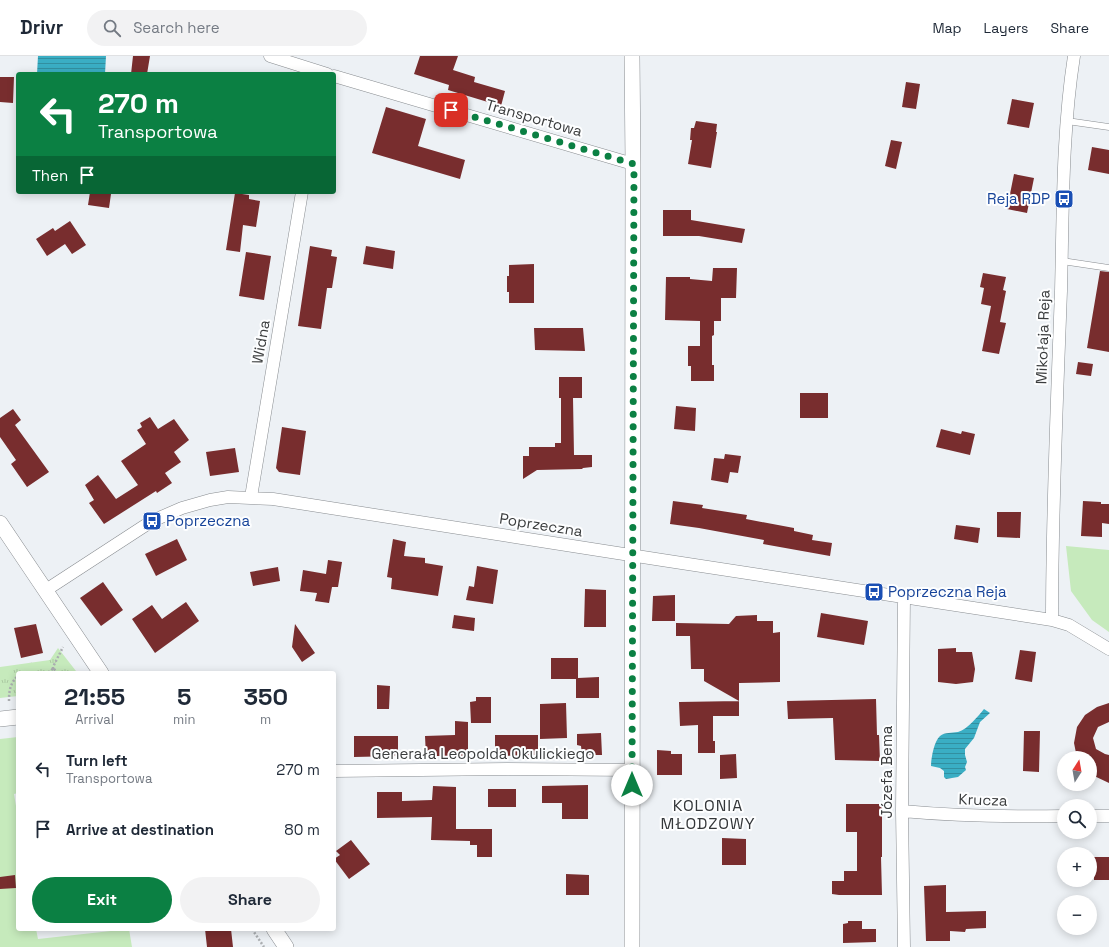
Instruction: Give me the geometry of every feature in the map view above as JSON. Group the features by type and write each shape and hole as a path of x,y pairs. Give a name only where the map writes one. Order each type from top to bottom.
{"street":[{"path":"270,56 320,72"},
{"path":"632,56 634,164 632,947"},
{"name":"Mikołaja Reja","path":"1052,620 1054,499 1067,121 1070,78 1074,56"},
{"name":"Transportowa","path":"336,77 634,164"},
{"name":"Widna","path":"251,497 302,194"},
{"name":"Poprzeczna","path":"46,590 152,521 182,508 210,500 228,497 251,497 273,499 1052,620 1069,625 1109,649"},
{"path":"0,523 100,671"},
{"name":"Józefa Bema","path":"904,597 902,811 904,947"},
{"path":"0,719 16,717"},
{"name":"Generała Leopolda Okulickiego","path":"336,771 507,769 632,770"},
{"name":"Krucza","path":"902,811 944,815 1002,817 1057,816"},
{"path":"1097,816 1109,816"},
{"path":"275,931 286,947"}],"lane":[{"path":"1067,121 1109,127"},
{"path":"1062,261 1109,268"}],"path":[{"path":"52,671 63,647"},
{"path":"53,668 56,671"},
{"path":"9,701 10,689 16,678"},
{"path":"253,931 264,947"}],"green space":[{"path":"1066,546 1109,550 1109,632 1092,620 1071,591"},
{"path":"58,648 76,671 16,671 16,696 0,698 0,667 50,660"},
{"path":"16,737 16,794 14,794 16,806 16,931 36,931 38,939 111,931 129,931 132,947 0,947 0,739"}],"water":[{"path":"38,56 106,56 105,72 37,72"},
{"path":"984,709 990,713 980,722 974,738 965,749 967,762 965,767 966,770 958,777 946,779 944,777 944,771 940,768 931,766 933,750 938,738 944,734 962,730"}],"building":[{"path":"133,56 150,56 147,72 131,72"},
{"path":"420,56 458,56 453,70 475,77 474,82 505,91 501,106 448,90 449,85 414,74"},
{"path":"0,77 14,77 13,103 0,102"},
{"path":"906,82 920,84 916,109 902,107"},
{"path":"1012,99 1034,103 1029,128 1007,124"},
{"path":"386,107 426,119 418,146 465,160 460,179 372,153"},
{"path":"696,121 717,124 711,168 688,164 692,140 690,140 691,128 694,128"},
{"path":"891,140 902,142 896,169 885,166"},
{"path":"1092,147 1109,150 1109,174 1088,170"},
{"path":"1014,174 1034,178 1027,213 1007,209"},
{"path":"90,194 111,194 109,208 88,205"},
{"path":"235,194 249,195 249,199 260,201 256,227 243,225 240,252 226,250"},
{"path":"663,210 691,210 691,220 745,229 742,243 699,236 663,236"},
{"path":"70,221 86,245 72,254 65,244 47,256 36,239 53,228 55,231"},
{"path":"310,246 332,250 331,256 337,257 332,288 327,288 321,329 298,326"},
{"path":"366,246 395,251 393,269 363,264"},
{"path":"246,252 271,256 264,300 239,296"},
{"path":"534,264 534,303 509,303 507,276 509,276 509,265"},
{"path":"713,268 737,268 736,298 721,298 721,321 714,321 714,335 712,336 712,365 714,365 714,381 691,381 691,366 688,366 688,346 700,346 700,321 665,320 666,277 690,277 690,279 712,281"},
{"path":"1100,271 1109,272 1109,352 1087,348"},
{"path":"983,273 1006,277 1003,290 1006,291 1000,322 1006,323 999,354 982,351 991,306 981,304 984,288 980,287"},
{"path":"534,328 583,328 585,351 535,350"},
{"path":"1078,362 1093,364 1091,376 1076,374"},
{"path":"559,377 582,377 582,398 573,398 574,455 592,455 592,467 582,469 537,470 523,479 523,456 529,456 529,447 555,447 555,443 561,443 561,398 559,398"},
{"path":"800,393 828,393 828,418 800,418"},
{"path":"676,406 696,408 695,431 674,429"},
{"path":"13,409 21,420 15,425 49,472 27,487 11,464 16,460 0,437 0,418"},
{"path":"150,417 158,429 174,419 189,440 174,452 181,462 165,473 172,483 157,493 156,491 104,524 89,503 94,500 85,485 98,475 116,499 138,485 121,461 146,444 137,430 142,427 140,423"},
{"path":"282,427 306,431 300,475 279,472 276,468"},
{"path":"941,429 961,434 962,431 975,434 970,455 936,447"},
{"path":"235,448 239,472 210,476 206,452"},
{"path":"725,454 741,456 738,473 730,472 728,483 711,480 714,458 724,459"},
{"path":"673,501 703,505 702,508 747,515 746,519 794,528 794,531 813,535 812,540 832,543 830,556 763,544 764,540 670,524"},
{"path":"1083,501 1109,504 1109,524 1102,523 1102,537 1081,536"},
{"path":"997,512 1021,512 1020,538 997,537"},
{"path":"956,525 980,528 978,543 954,539"},
{"path":"177,539 187,560 156,576 145,554"},
{"path":"393,539 406,542 404,556 425,558 425,563 443,566 438,596 391,589 392,578 387,577"},
{"path":"328,560 342,562 338,587 332,587 329,603 315,601 317,593 300,591 303,570 326,574"},
{"path":"477,566 498,570 493,604 466,600 469,586 474,587"},
{"path":"278,567 280,581 253,586 250,572"},
{"path":"103,582 123,610 101,626 80,598"},
{"path":"585,589 606,590 606,627 584,627"},
{"path":"675,595 675,621 652,621 653,596"},
{"path":"186,602 199,621 155,653 132,619 152,605 162,619"},
{"path":"821,613 868,621 864,645 817,637"},
{"path":"454,615 475,618 474,631 452,628"},
{"path":"757,615 757,621 773,621 773,633 780,632 780,682 739,683 739,701 704,681 704,669 691,669 690,636 676,636 676,623 729,624 736,616"},
{"path":"36,624 43,653 21,658 14,628"},
{"path":"295,624 315,653 302,662 292,647"},
{"path":"956,648 956,652 972,652 975,669 973,682 956,684 938,682 938,649"},
{"path":"1020,650 1036,652 1032,682 1015,679"},
{"path":"551,658 578,658 578,678 599,677 599,698 576,698 576,679 551,679"},
{"path":"377,685 390,686 389,709 377,709"},
{"path":"476,697 491,697 491,723 471,723 470,702 476,701"},
{"path":"876,699 877,735 879,735 880,761 835,760 833,718 788,719 787,701"},
{"path":"739,701 739,716 713,716 713,741 715,741 715,753 698,753 698,725 680,726 679,702"},
{"path":"566,703 567,738 540,739 540,704"},
{"path":"1109,703 1109,722 1098,727 1093,738 1096,749 1109,755 1109,783 1097,777 1097,751 1076,751 1074,743 1077,727 1085,715 1097,707"},
{"path":"455,721 468,722 468,756 426,756 425,736 455,735"},
{"path":"1024,731 1040,731 1039,772 1023,771"},
{"path":"601,733 602,755 582,755 581,746 577,745 577,734"},
{"path":"495,735 538,735 538,755 495,756"},
{"path":"354,736 398,736 398,756 354,757"},
{"path":"657,750 671,751 671,754 682,754 682,775 657,775"},
{"path":"736,754 737,778 720,779 720,755"},
{"path":"588,785 588,819 562,819 562,803 542,803 542,786"},
{"path":"433,786 456,787 456,829 492,829 492,857 477,857 477,845 470,845 470,841 431,840 432,817 377,818 377,792 402,792 402,801 432,800"},
{"path":"488,789 516,789 516,807 488,807"},
{"path":"846,804 882,804 882,895 832,894 832,881 844,881 844,871 857,871 857,832 846,832"},
{"path":"722,838 746,839 746,865 722,865"},
{"path":"351,840 370,864 349,879 336,862 336,858 340,855 336,851"},
{"path":"1097,857 1109,857 1109,880 1097,880"},
{"path":"566,874 589,875 589,895 566,895"},
{"path":"15,875 16,888 0,889 0,877"},
{"path":"946,885 946,912 986,911 986,928 966,929 965,932 950,931 950,941 926,941 924,886"},
{"path":"848,921 862,921 862,929 876,929 876,942 843,943 843,924 848,923"},
{"path":"205,931 231,931 233,947 207,947"}],"place":[{"name":"Reja RDP","path":"1064,199"},
{"name":"Poprzeczna","path":"152,521"},
{"name":"Poprzeczna Reja","path":"874,592"}],"district":[{"name":"KOLONIA MŁODZOWY","path":"708,814"}],"route":[{"path":"451,110 634,164 632,785"}]}
